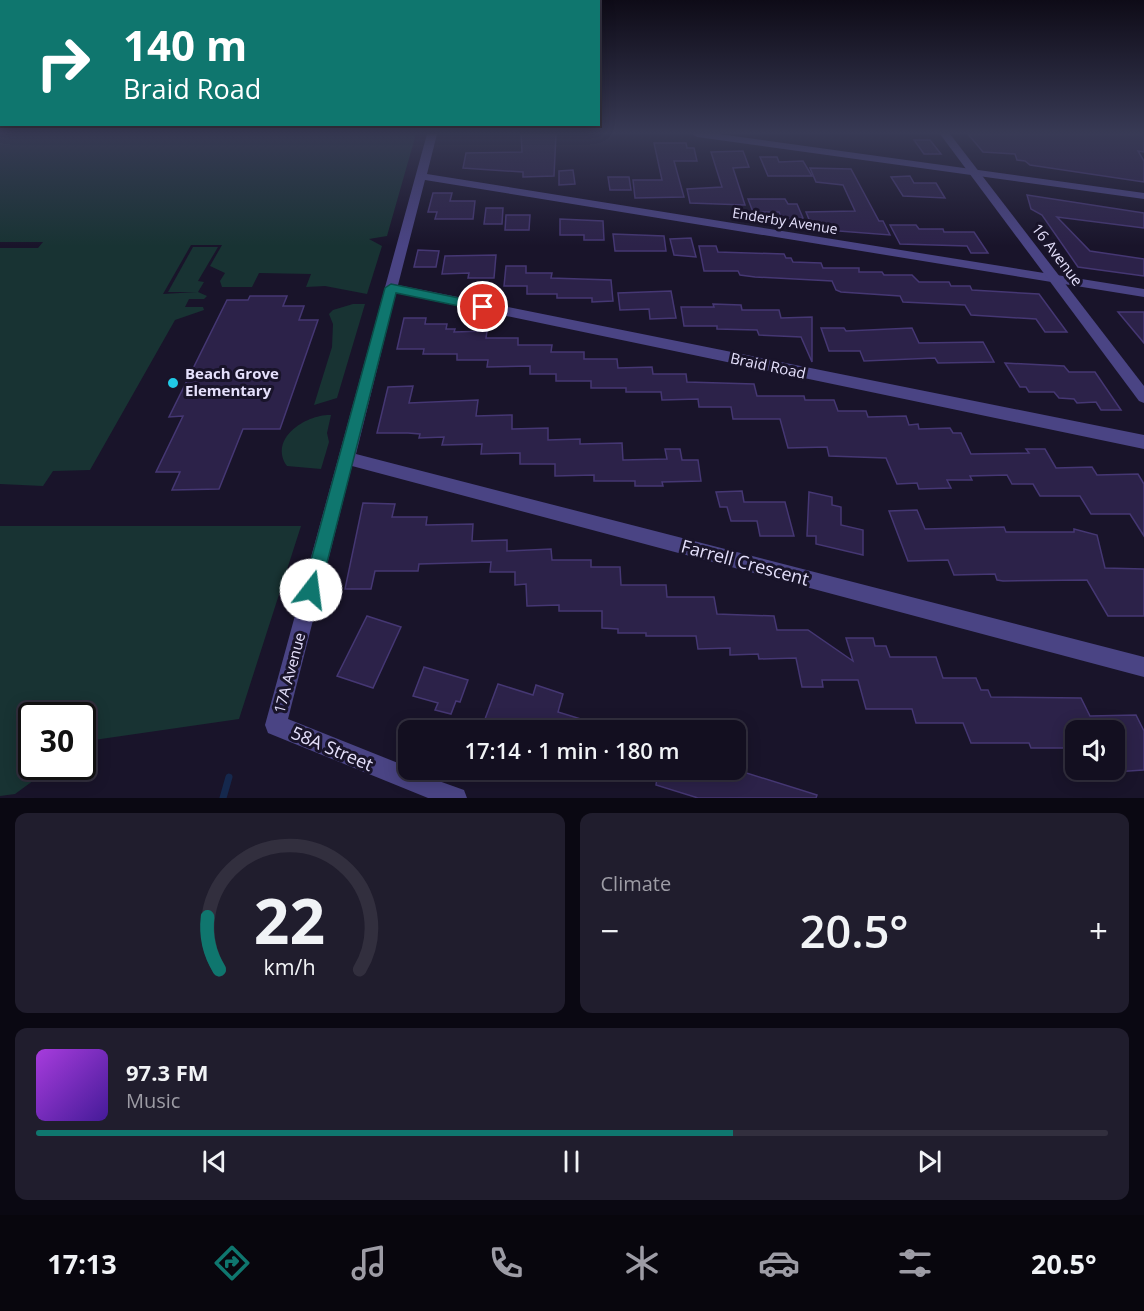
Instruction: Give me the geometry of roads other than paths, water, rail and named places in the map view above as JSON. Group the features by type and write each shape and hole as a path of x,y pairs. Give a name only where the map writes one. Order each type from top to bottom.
{"street":[{"name":"17A Avenue","path":"276,725 422,171"},
{"path":"961,171 1144,196"},
{"name":"16 Avenue","path":"974,173 1144,397"},
{"name":"Enderby Avenue","path":"421,176 1144,293"},
{"name":"Braid Road","path":"391,288 1144,442"},
{"name":"Farrell Crescent","path":"346,459 1144,667"},
{"name":"58A Street","path":"276,725 414,791 456,798"}],"waterway":[{"path":"223,798 229,777"}],"place":[{"name":"Beach Grove Elementary","path":"173,383"}]}
